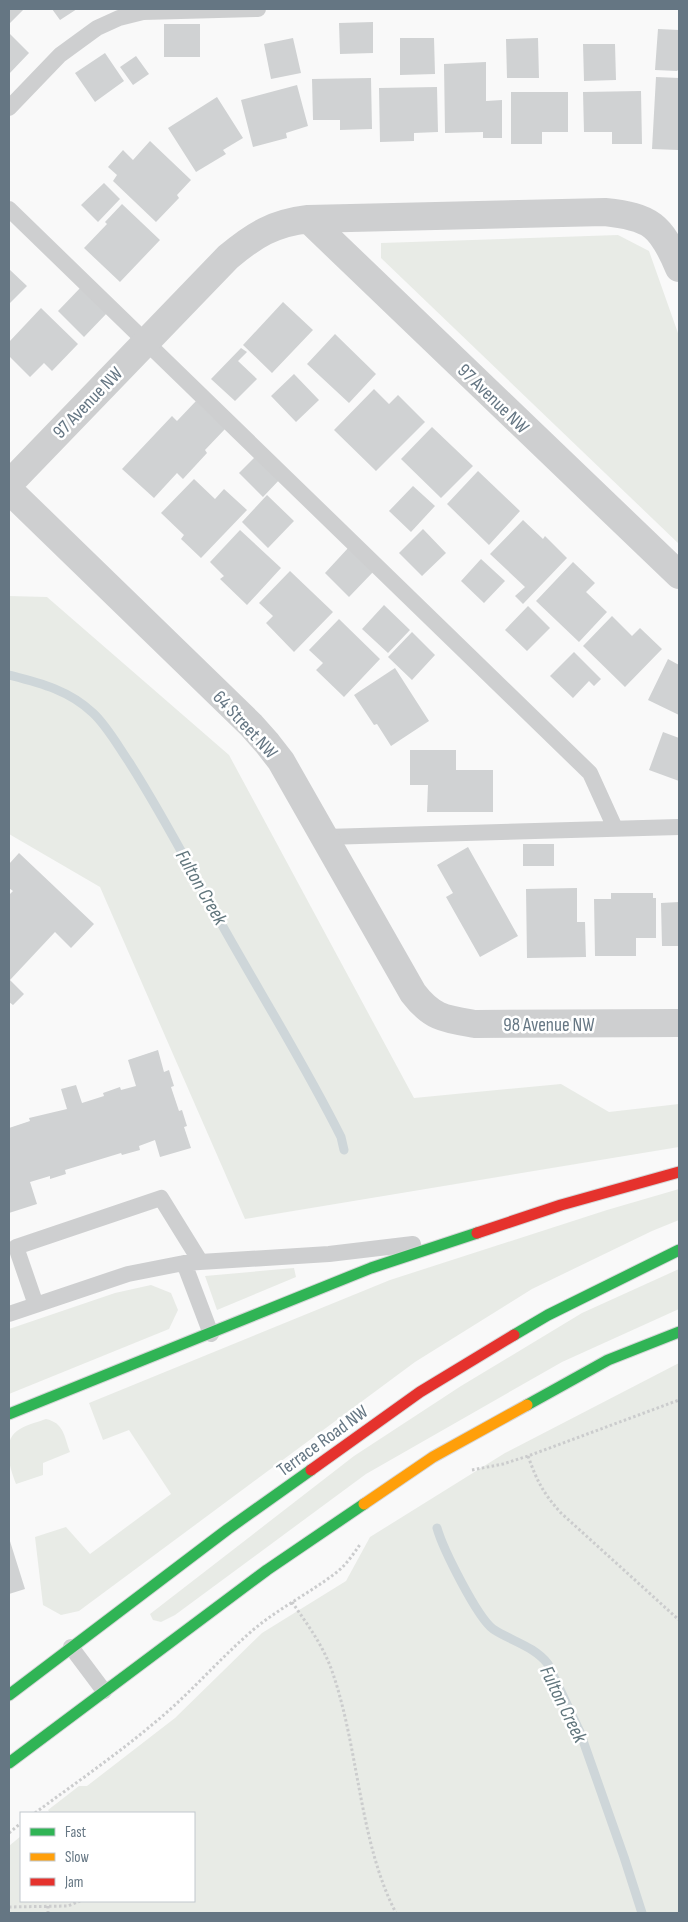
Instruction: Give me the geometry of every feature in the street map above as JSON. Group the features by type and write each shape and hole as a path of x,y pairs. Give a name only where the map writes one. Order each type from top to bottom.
{"main road":[{"path":"9,1414 371,1268 561,1205 679,1172"},
{"name":"Terrace Road NW","path":"9,1695 228,1529 420,1392 548,1315 679,1250"},
{"path":"9,1763 267,1570 433,1457 608,1360 679,1332"}],"street":[{"name":"97 Avenue NW","path":"9,484 228,257 244,244 275,226 308,219 605,212 642,218 656,227 669,243 679,268"},
{"name":"97 Avenue NW","path":"308,219 679,575"},
{"name":"64 Street NW","path":"9,490 257,731 281,761 413,993 422,1005"},
{"name":"98 Avenue NW","path":"422,1005 432,1013 445,1018 475,1024 679,1023"}],"lane":[{"path":"9,108 60,54 91,32 119,18 143,12 162,10 258,9"},
{"path":"9,209 590,773 615,828"},
{"path":"324,836 679,827"},
{"path":"36,1305 16,1247 161,1198 192,1262 211,1334"},
{"path":"9,1314 128,1274 192,1262 329,1254 465,1237"},
{"path":"71,1647 104,1691"}],"path":[{"path":"470,1470 502,1464 528,1456 679,1400"},
{"path":"528,1456 539,1485 555,1506 679,1620"},
{"path":"36,1812 153,1724 238,1644 292,1602 338,1572 347,1563 363,1539"},
{"path":"292,1602 314,1635 331,1669 351,1738 381,1878 396,1913"},
{"path":"9,1833 20,1825"},
{"path":"9,1907 68,1906 78,1902"},
{"path":"48,1906 48,1913"}],"shaded area":[{"path":"618,235 649,251 679,336 679,544 381,258 381,243"},
{"path":"9,596 47,597 229,755 414,1098 561,1084 609,1112 679,1104 679,1147 245,1219 100,887 9,834"},
{"path":"679,1189 679,1220 652,1231 532,1289 415,1362 79,1611 61,1615 43,1605 35,1537 66,1527 90,1554 171,1494 129,1430 103,1440 89,1403 390,1280 607,1210"},
{"path":"294,1268 296,1277 217,1310 205,1276"},
{"path":"679,1269 679,1309 562,1362 366,1474 175,1615 161,1622 153,1620 150,1614 354,1456 461,1386 582,1313"},
{"path":"151,1285 171,1293 178,1310 169,1329 9,1394 9,1329 115,1293"},
{"path":"679,1363 679,1913 9,1913 9,1846 20,1837 20,1902 195,1902 195,1812 49,1812 48,1810 79,1786 87,1786 175,1718 262,1633 346,1581 370,1537 505,1453"},
{"path":"46,1419 52,1421 63,1431 70,1452 43,1463 43,1475 16,1484 8,1455 10,1440 20,1429"}],"building":[{"path":"9,9 24,9 9,24"},
{"path":"52,9 77,9 60,20"},
{"path":"373,22 373,53 340,54 339,23"},
{"path":"164,24 200,24 200,57 164,57"},
{"path":"658,29 679,30 679,69 677,71 655,70"},
{"path":"9,33 29,53 9,74"},
{"path":"293,38 301,73 271,79 264,44"},
{"path":"400,38 434,38 435,74 400,75"},
{"path":"538,38 539,78 507,78 506,39"},
{"path":"583,44 615,44 616,80 584,81"},
{"path":"105,53 124,81 95,102 75,73"},
{"path":"136,56 149,74 133,85 120,67"},
{"path":"486,62 486,101 502,100 502,138 483,138 483,132 445,133 444,64"},
{"path":"656,77 679,78 678,150 652,149"},
{"path":"371,78 372,129 340,130 340,120 313,120 312,79"},
{"path":"297,85 308,126 286,133 287,138 253,147 241,100"},
{"path":"437,87 438,132 414,133 414,141 380,142 379,88"},
{"path":"641,91 642,144 612,144 612,132 584,132 583,92"},
{"path":"511,92 568,92 568,132 542,132 542,144 511,144"},
{"path":"217,97 243,138 223,150 226,154 196,172 168,128"},
{"path":"150,141 191,180 177,195 179,198 156,222 113,181 117,175 108,167 123,150 133,160"},
{"path":"104,183 120,199 98,222 81,205"},
{"path":"122,204 160,240 120,282 84,248 107,224 105,222"},
{"path":"9,269 27,286 9,304"},
{"path":"82,286 108,312 84,337 58,311"},
{"path":"283,302 313,330 272,373 243,345"},
{"path":"41,308 78,344 52,371 44,363 30,377 9,356 9,342"},
{"path":"335,334 376,374 349,403 307,364"},
{"path":"241,348 247,352 238,361 257,379 235,401 211,379"},
{"path":"294,374 319,400 296,422 271,396"},
{"path":"374,389 389,404 398,395 425,422 376,471 334,430"},
{"path":"196,401 225,429 205,450 207,453 183,479 177,473 154,498 122,469 172,416 177,421"},
{"path":"432,427 473,466 441,498 401,459"},
{"path":"258,454 282,477 263,497 239,473"},
{"path":"478,471 520,511 489,545 447,504"},
{"path":"194,479 215,499 224,489 247,510 201,558 181,539 184,535 161,513"},
{"path":"413,486 435,506 411,532 389,511"},
{"path":"267,495 294,521 268,548 242,522"},
{"path":"523,520 543,539 545,536 567,558 523,604 515,596 525,587 490,554"},
{"path":"423,529 446,553 422,576 399,553"},
{"path":"240,530 281,568 247,605 220,579 224,576 210,562"},
{"path":"349,547 374,571 349,597 325,573"},
{"path":"481,559 505,581 484,603 461,581"},
{"path":"573,562 595,583 586,592 607,612 579,642 536,601"},
{"path":"290,571 333,612 294,652 266,623 273,616 259,603"},
{"path":"384,605 410,630 388,653 362,629"},
{"path":"528,606 550,628 527,651 505,630"},
{"path":"612,616 632,636 640,628 662,649 625,687 583,646"},
{"path":"339,619 380,659 344,697 316,670 323,663 309,650"},
{"path":"412,632 435,655 412,680 388,657"},
{"path":"574,652 601,679 594,686 589,681 573,698 550,676"},
{"path":"668,659 679,665 679,715 648,700"},
{"path":"395,668 429,721 391,746 377,724 374,725 354,695"},
{"path":"663,732 679,738 679,781 649,770"},
{"path":"410,750 456,750 456,770 493,770 493,812 427,812 428,785 410,785"},
{"path":"523,844 554,844 554,866 523,866"},
{"path":"468,847 518,936 480,957 446,897 453,893 437,865"},
{"path":"19,853 94,924 71,948 55,932 10,980 24,994 13,1005 9,1002 9,895 13,891 9,888 9,864"},
{"path":"577,888 577,922 585,922 586,957 527,958 526,889"},
{"path":"611,893 653,893 653,898 656,898 656,938 636,938 636,956 595,956 594,899 611,899"},
{"path":"679,902 679,946 662,946 661,903"},
{"path":"158,1050 164,1072 169,1070 174,1086 171,1087 179,1111 182,1110 187,1126 184,1127 191,1148 160,1157 155,1140 139,1146 140,1150 122,1155 121,1153 65,1170 66,1174 50,1179 50,1176 30,1182 37,1204 9,1213 9,1128 30,1121 29,1118 67,1109 61,1089 76,1085 82,1103 104,1096 103,1093 120,1087 121,1090 136,1086 128,1060"},
{"path":"9,1538 25,1589 9,1594"}],"waterway":[{"name":"Fulton Creek","path":"9,675 43,684 74,698 93,713 108,730 152,800 296,1053 341,1137 344,1150"},
{"name":"Fulton Creek","path":"437,1528 461,1582 486,1622 493,1629 529,1648 548,1664 580,1732 642,1913"}],"traffic: fast":[{"path":"9,1414 371,1268 477,1233"},
{"path":"514,1335 548,1315 679,1250"},
{"path":"527,1405 608,1360 679,1332"},
{"path":"9,1695 228,1529 311,1470"},
{"path":"9,1763 267,1570 364,1504"}],"traffic: slow":[{"path":"364,1504 433,1457 527,1405"}],"traffic: jam":[{"path":"477,1233 561,1205 679,1172"},
{"path":"311,1470 420,1392 514,1335"}]}
